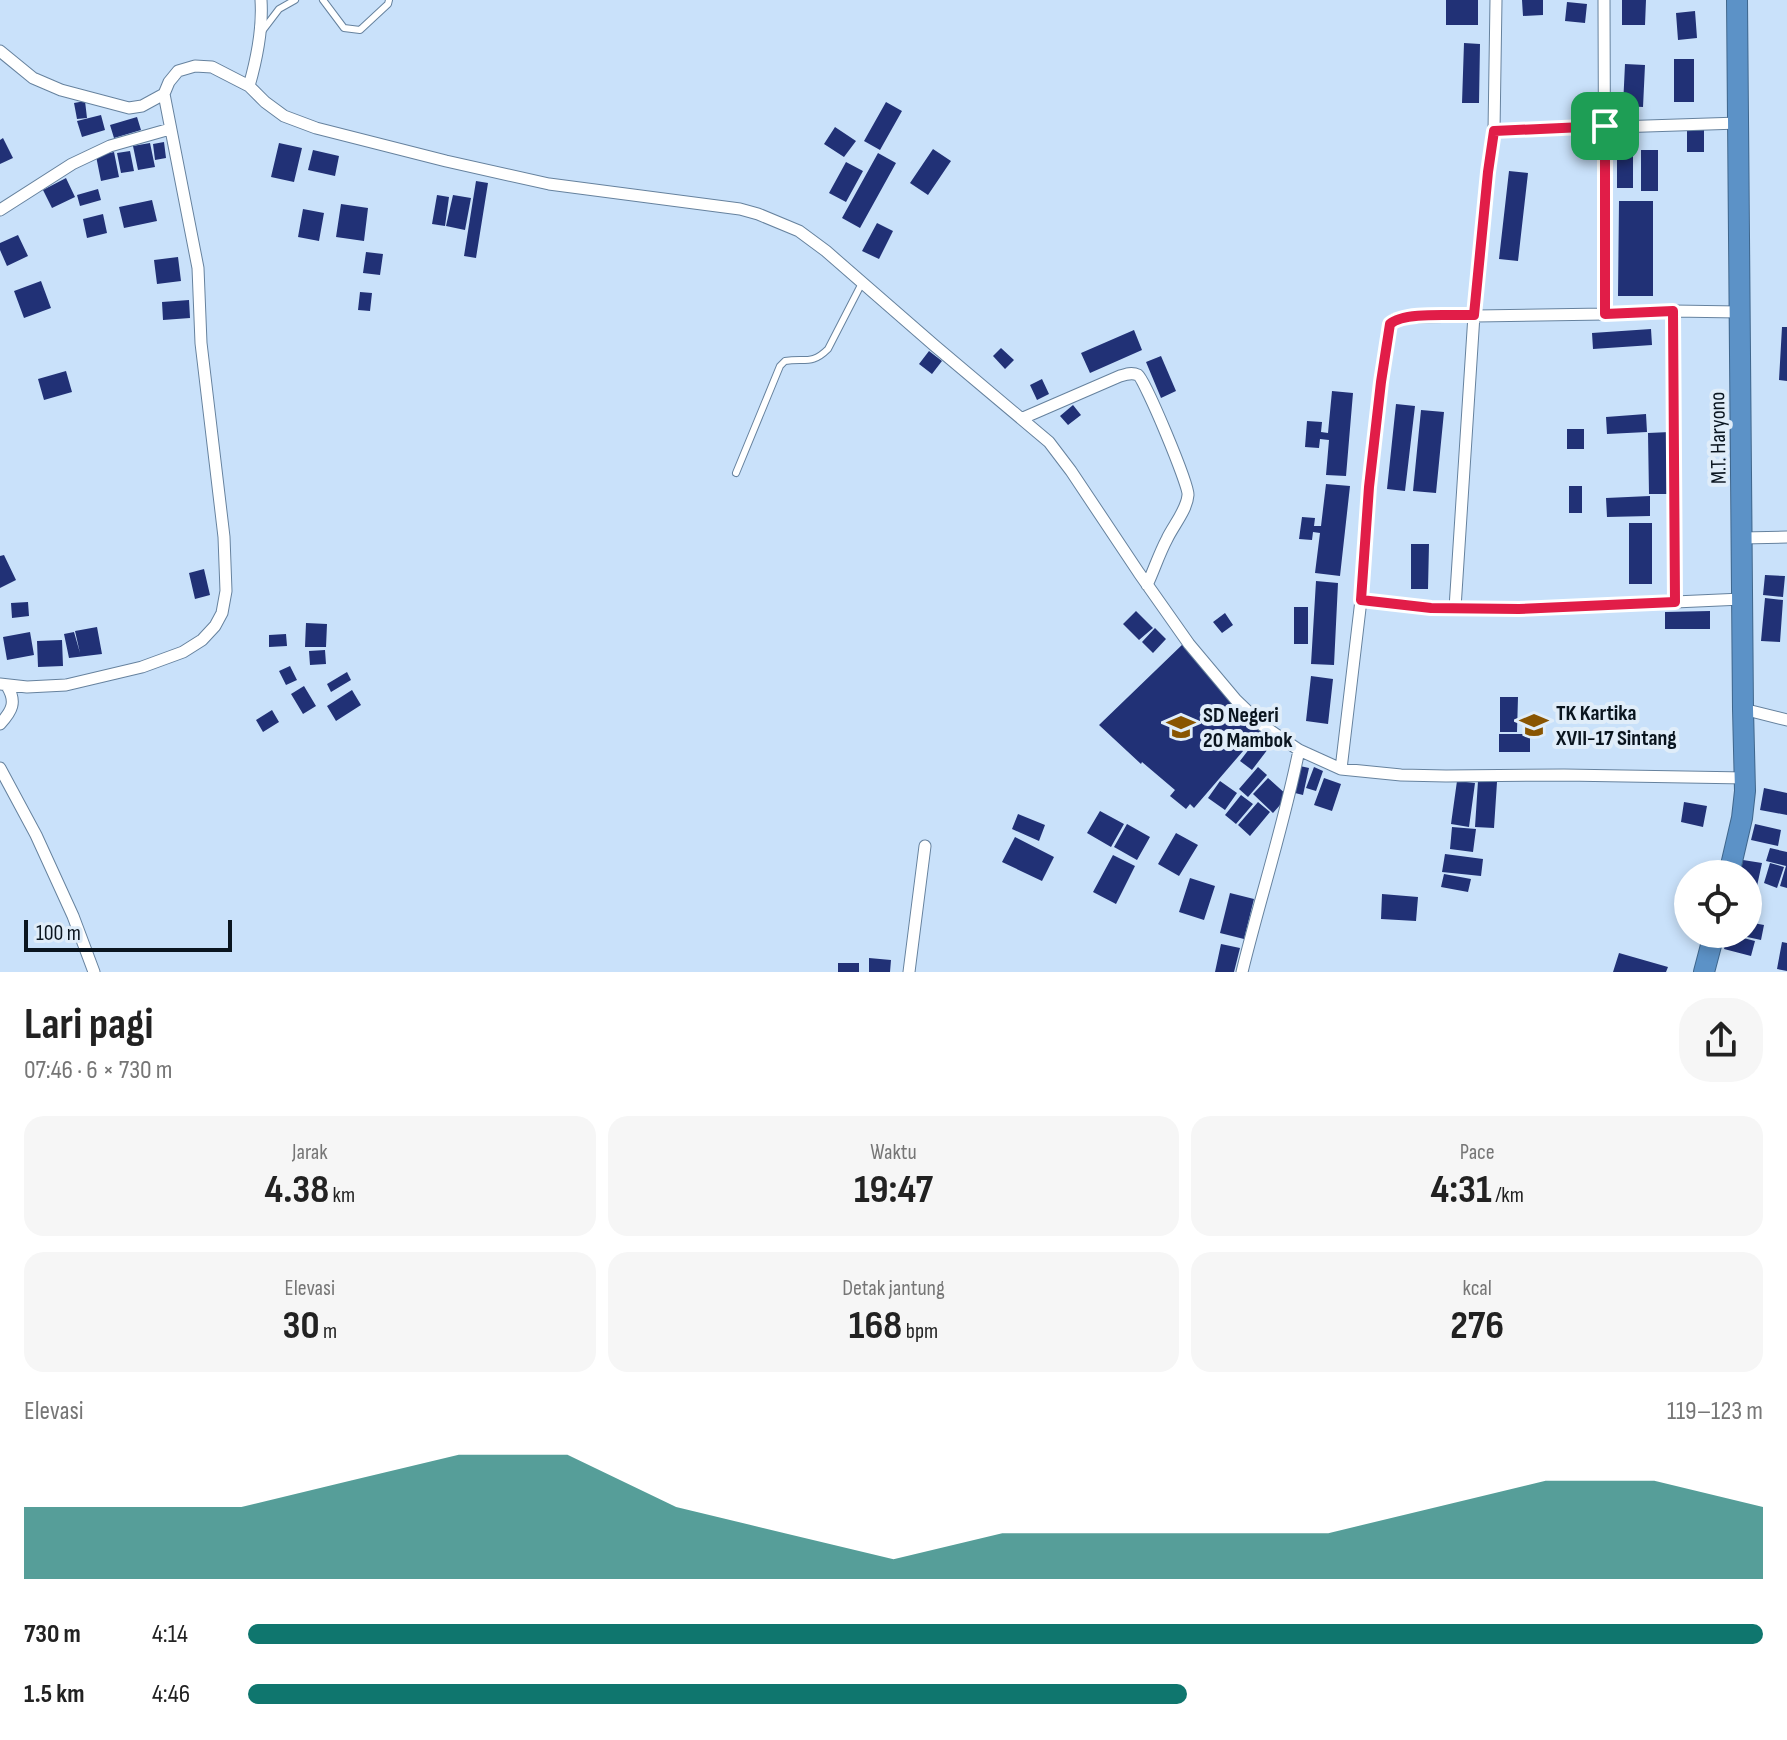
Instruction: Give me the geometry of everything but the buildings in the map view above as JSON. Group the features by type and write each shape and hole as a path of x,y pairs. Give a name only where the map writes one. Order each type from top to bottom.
{"highway":[{"name":"M.T. Haryono","path":"1732,860 1742,818 1746,778 1737,0"},
{"path":"1704,972 1710,948"}],"street":[{"path":"249,86 259,55 261,0"},
{"path":"1455,608 1474,315 1494,131 1496,0"},
{"path":"1604,0 1605,314"},
{"path":"0,51 33,78 61,90 129,108 142,106 164,94"},
{"path":"4,685 66,685 156,662 183,652 202,640 222,613 226,591 224,537 201,343 198,268 164,94 178,71 195,66 212,67 249,86 284,116 316,128 549,184 740,209 799,231 863,281 1056,449 1189,644 1236,700 1262,725 1299,750 1341,769 1375,773 1746,778"},
{"path":"1494,131 1739,123"},
{"path":"0,210 72,164 110,146 170,129"},
{"path":"1673,311 1675,602"},
{"path":"1341,769 1361,600 1373,445 1390,324 1394,320 1410,317 1739,312"},
{"path":"1023,418 1120,376 1130,373 1141,378 1188,492 1147,585"},
{"path":"1742,538 1787,537"},
{"path":"1361,600 1431,608 1519,609 1742,599"},
{"path":"0,724 14,705 12,693 4,685"},
{"path":"1743,709 1787,720"},
{"path":"1242,972 1299,750"},
{"path":"0,768 36,835 73,916 94,972"},
{"path":"909,972 925,846"}],"lane":[{"path":"260,33 279,9 295,0"},
{"path":"323,0 344,28 360,30 389,0"},
{"path":"736,473 780,366 785,361 819,358 828,349 863,281"}],"place":[{"name":"TK Kartika XVII-17 Sintang","path":"1534,725"},
{"name":"SD Negeri 20 Mambok","path":"1181,727"}],"route":[{"path":"1605,126 1605,314 1673,311 1675,602 1519,609 1431,608 1361,600 1369,487 1390,324 1399,318 1474,315 1494,131 1605,126"}]}
